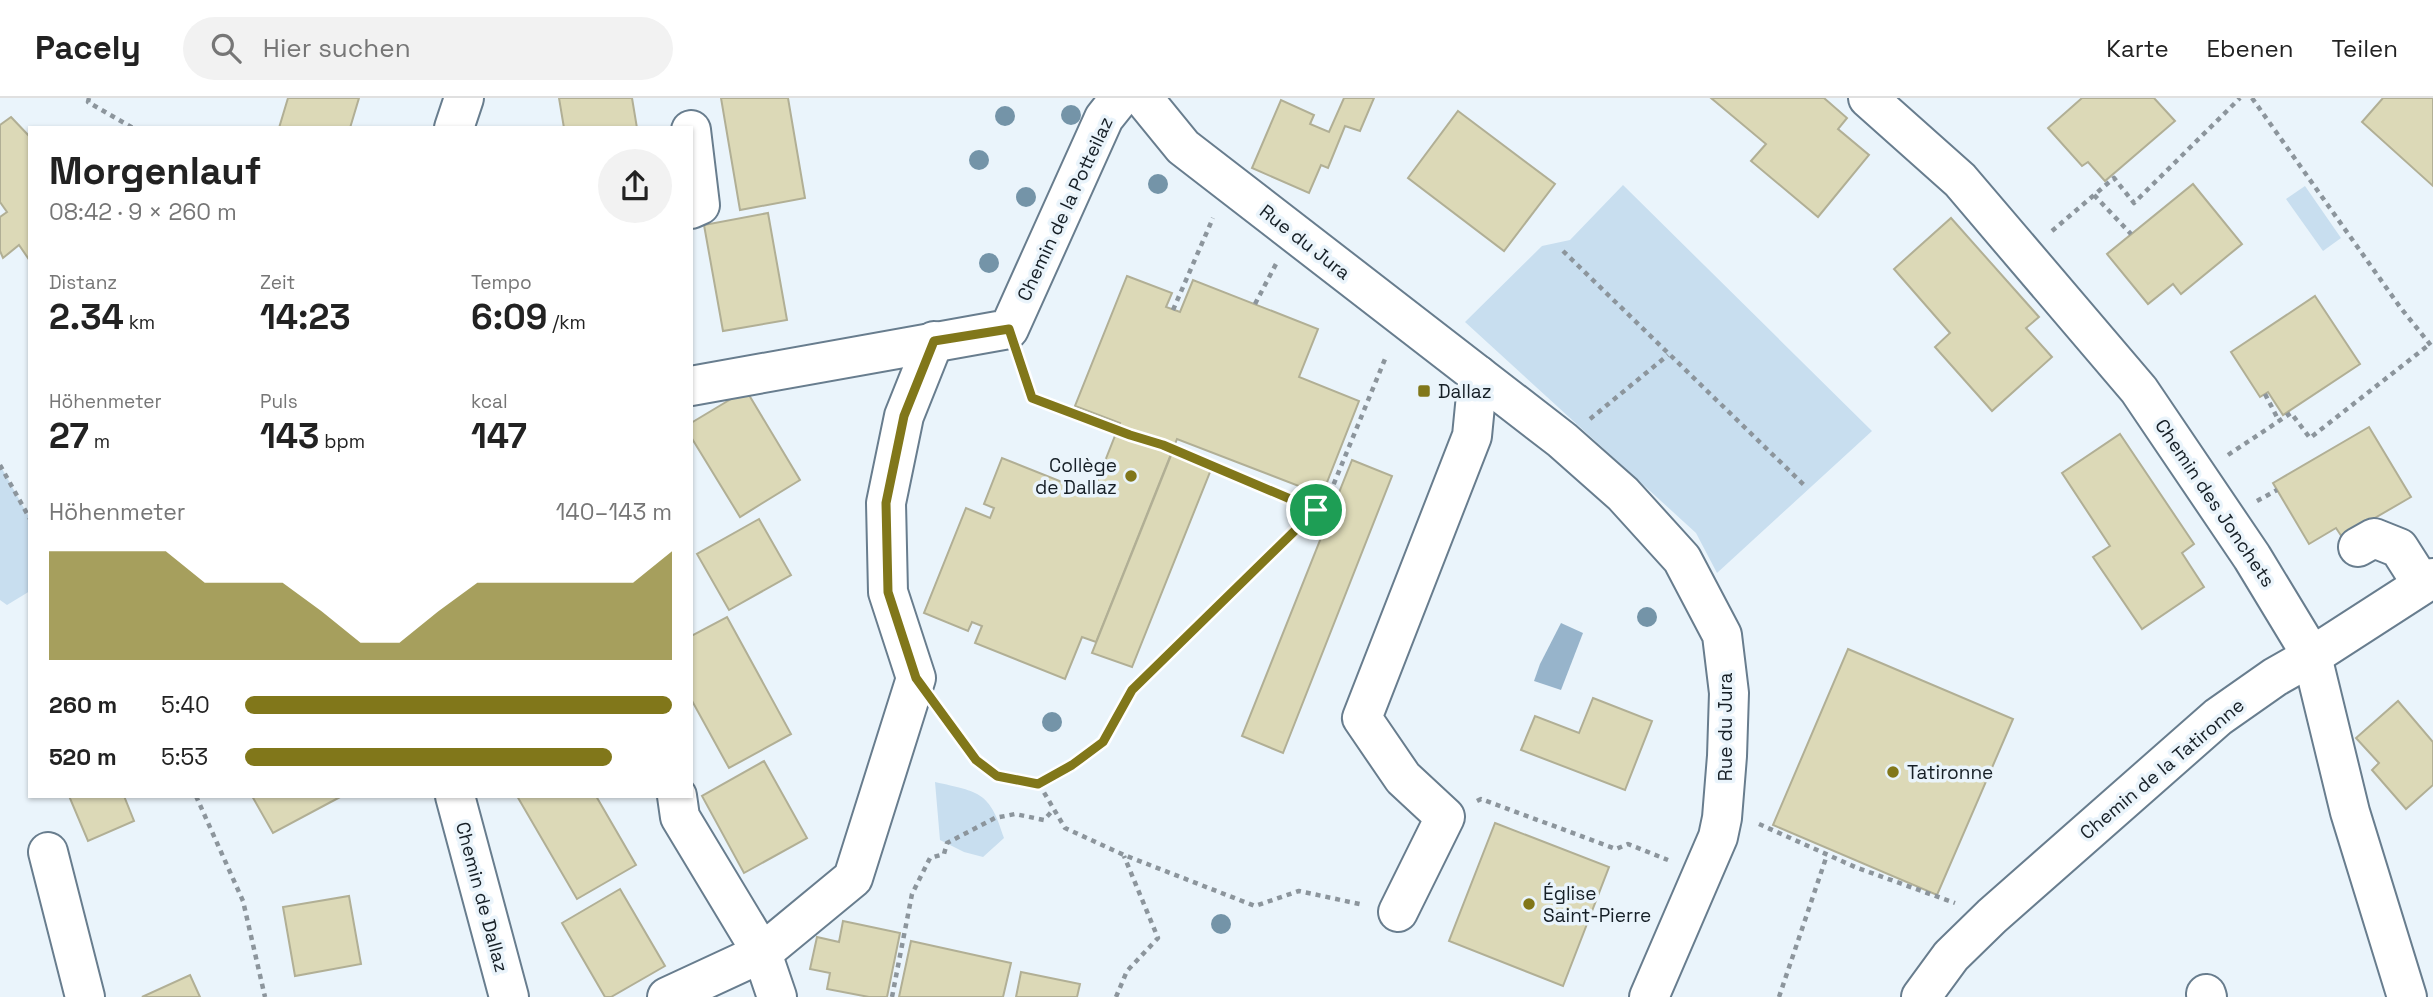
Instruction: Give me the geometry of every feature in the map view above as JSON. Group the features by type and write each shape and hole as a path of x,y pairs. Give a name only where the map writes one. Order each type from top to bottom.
{"street":[{"path":"455,126 464,98"},
{"path":"688,98 691,126"},
{"name":"Chemin de la Potteilaz","path":"1009,329 1104,117 1120,98"},
{"name":"Rue du Jura","path":"1143,98 1183,147 1562,440 1623,494 1682,559 1722,635 1729,693 1727,755 1718,837 1649,997"},
{"name":"Chemin des Jonchets","path":"1868,98 1960,180 2138,390 2252,557 2312,656 2350,812 2407,997"},
{"path":"693,146 700,205 693,208"},
{"path":"693,386 1009,329"},
{"path":"667,997 762,953 853,878 916,678 888,592 886,503 904,416 934,341"},
{"path":"1398,912 1445,817 1403,778 1362,718 1472,436 1478,375"},
{"path":"2358,547 2374,538 2399,548 2428,581"},
{"name":"Chemin de la Tatironne","path":"1920,997 1951,956 1992,916 2218,717 2275,677 2428,581"},
{"name":"Chemin de Dallaz","path":"456,798 509,997"},
{"path":"677,798 680,817 762,953 777,997"},
{"path":"48,852 85,997"}],"path":[{"path":"89,98 88,102 130,126"},
{"path":"2024,255 2114,178 2134,203 2240,98"},
{"path":"2197,475 2291,413 2310,438 2431,346 2400,307 2252,98"},
{"path":"2094,195 2131,234"},
{"path":"1173,310 1210,225"},
{"path":"1563,251 1804,485"},
{"path":"1255,304 1279,257"},
{"path":"1009,329 1032,398 1163,445 1316,510"},
{"path":"1587,421 1668,355"},
{"path":"916,678 976,760 997,776 1038,784 1072,765 1103,742 1132,690 1328,498 1385,359"},
{"path":"2265,394 2279,421"},
{"path":"0,465 28,515"},
{"path":"1038,784 1065,828 1124,855 1255,906 1299,891 1398,912"},
{"path":"197,798 243,901 265,997"},
{"path":"1445,817 1481,799 1616,849 1628,844 1673,862"},
{"path":"892,997 912,894 930,858 944,854 947,843 995,818 1015,814 1044,820 1053,810"},
{"path":"1753,822 1828,855 1992,916"},
{"path":"1116,997 1127,971 1158,938 1124,855"},
{"path":"1779,997 1828,855"}],"shaded area":[{"path":"1623,185 1872,431 1717,573 1696,533 1465,322 1542,246 1570,240"},
{"path":"2305,186 2341,238 2323,251 2286,199"},
{"path":"0,465 28,515 28,592 7,605 0,600"},
{"path":"1561,623 1583,633 1561,690 1534,681"},
{"path":"935,782 973,792 981,796 994,811 1004,838 983,857 964,852 940,840"}],"building":[{"path":"288,98 359,98 351,126 280,126"},
{"path":"559,98 632,98 637,126 564,126"},
{"path":"721,98 788,98 805,198 740,210"},
{"path":"1344,98 1374,98 1360,131 1345,126 1328,168 1321,165 1309,193 1252,168 1281,100 1314,115 1310,124 1329,132"},
{"path":"1711,98 1824,98 1847,118 1838,129 1869,155 1818,217 1751,161 1766,144"},
{"path":"2082,98 2154,98 2175,121 2105,181 2088,162 2082,166 2048,128"},
{"path":"2383,98 2433,98 2433,186 2362,122"},
{"path":"1458,111 1555,184 1504,251 1408,178"},
{"path":"11,117 28,135 28,258 19,245 3,258 0,251 0,217 7,212 0,202 0,125"},
{"path":"2193,184 2242,244 2181,294 2173,284 2148,304 2107,254"},
{"path":"768,213 787,320 723,331 704,225"},
{"path":"1951,218 2039,317 2026,328 2052,357 1992,411 1935,347 1950,333 1894,269"},
{"name":"Collège de Dallaz","path":"1127,276 1172,293 1166,307 1180,312 1193,280 1318,329 1299,377 1359,401 1322,495 1177,439 1096,642 1082,637 1065,679 975,643 982,626 972,622 968,631 924,613 966,508 990,518 994,508 984,504 1002,458 1092,494 1120,423 1075,406"},
{"path":"2315,296 2360,364 2283,415 2268,392 2260,397 2231,352"},
{"path":"746,390 800,480 740,517 693,440 693,422"},
{"path":"2369,427 2411,497 2342,537 2336,528 2309,544 2273,483"},
{"path":"2120,434 2194,544 2182,553 2204,587 2142,629 2093,557 2110,546 2062,473"},
{"path":"1172,453 1212,467 1132,667 1092,653"},
{"path":"1352,460 1392,476 1283,753 1242,736"},
{"path":"759,519 791,575 729,610 697,554"},
{"path":"727,617 791,734 729,768 693,703 693,635"},
{"name":"Tatironne","path":"1848,649 2013,719 1937,895 1773,825"},
{"path":"1593,698 1652,721 1625,790 1521,750 1535,716 1579,733"},
{"path":"2398,701 2433,742 2433,785 2406,809 2372,770 2379,763 2356,738"},
{"path":"764,761 807,838 744,873 702,796"},
{"path":"70,798 125,798 134,821 88,841"},
{"path":"253,798 338,798 273,833"},
{"path":"518,798 597,798 636,865 577,899"},
{"name":"Église Saint-Pierre","path":"1495,823 1609,867 1563,986 1449,941"},
{"path":"620,889 665,966 611,997 605,997 562,923"},
{"path":"349,896 361,964 295,976 283,907"},
{"path":"843,921 900,933 887,997 869,997 827,989 830,973 810,969 817,937 839,942"},
{"path":"911,941 1011,963 1003,997 899,997"},
{"path":"1021,972 1080,984 1077,997 1016,997"},
{"path":"190,975 200,997 142,997"}],"place":[{"name":"Dallaz","path":"1424,391"},
{"name":"Collège de Dallaz","path":"1131,476"},
{"name":"Tatironne","path":"1893,772"},
{"name":"Église Saint-Pierre","path":"1529,904"}],"route":[{"path":"1009,329 1032,398 1163,445 1316,510 1132,690 1103,742 1072,765 1038,784 997,776 976,760 916,678 888,592 886,503 904,416 934,341 1009,329"}]}
